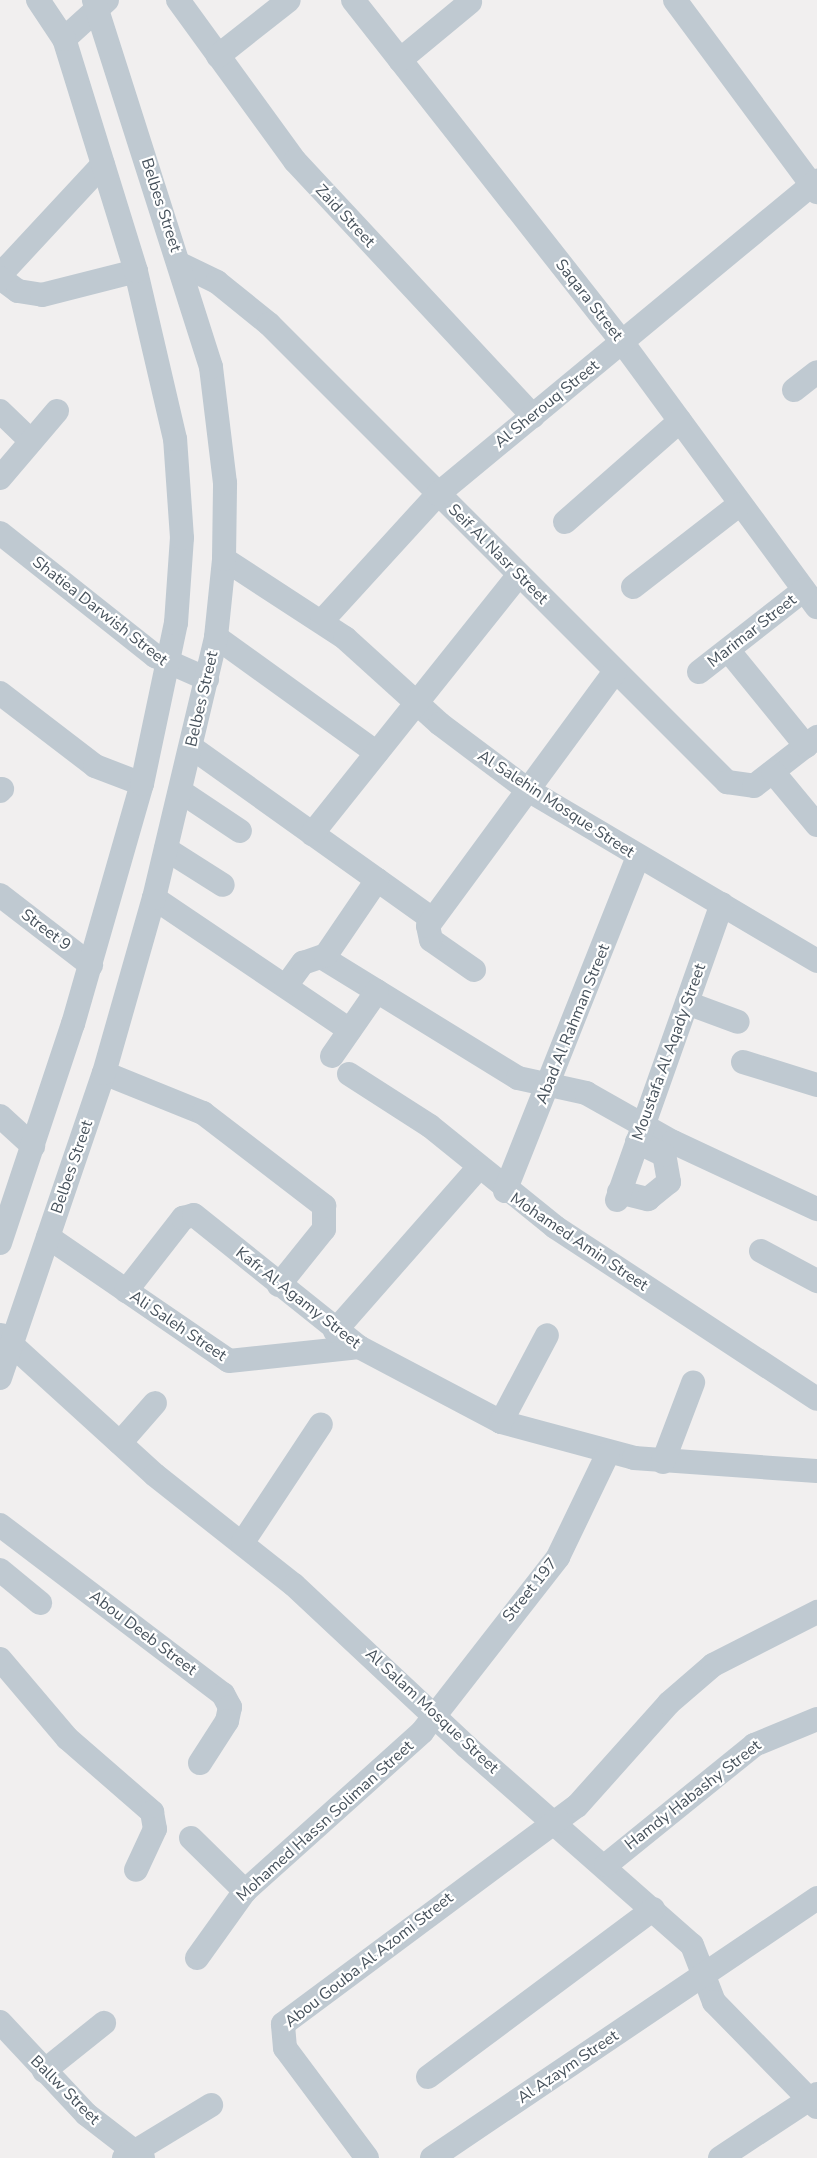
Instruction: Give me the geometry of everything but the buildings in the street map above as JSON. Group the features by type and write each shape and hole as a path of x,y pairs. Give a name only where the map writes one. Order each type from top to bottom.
{"street":[{"path":"0,1243 91,965 141,784 168,665 180,581 181,496 165,382 136,272 64,39 38,0"},
{"name":"Zaid Street","path":"178,0 309,177 533,416"},
{"path":"218,56 289,0"},
{"name":"Saqara Street","path":"353,0 622,342 810,598"},
{"path":"675,0 815,186"},
{"path":"400,60 470,2"},
{"path":"64,39 99,3"},
{"name":"Belbes Street","path":"0,1378 6,1339 48,1237 104,1073 154,898 216,637 224,559 220,424 211,367 99,3"},
{"path":"103,164 0,277 18,291 42,295 136,272"},
{"name":"Al Sherouq Street","path":"322,621 438,494 815,186"},
{"name":"Seif Al Nasr Street","path":"180,264 217,282 260,316 727,782 745,788 773,772 812,741"},
{"path":"794,390 817,372"},
{"path":"0,411 32,441"},
{"path":"0,478 57,411"},
{"path":"565,522 681,421"},
{"path":"633,587 740,504"},
{"name":"Shatiea Darwish Street","path":"0,533 168,665 207,679"},
{"name":"Al Salehin Mosque Street","path":"224,559 322,621 416,703 528,790 817,961"},
{"path":"312,834 519,575"},
{"name":"Marimar Street","path":"699,672 728,650 810,598"},
{"path":"216,637 377,753"},
{"path":"728,650 812,741"},
{"path":"474,970 431,940 432,919 615,671"},
{"path":"0,693 95,766 141,784"},
{"path":"190,747 432,919"},
{"path":"773,772 817,825"},
{"path":"180,791 240,831"},
{"path":"166,849 223,885"},
{"name":"Abad Al Rahman Street","path":"505,1191 638,857"},
{"path":"286,986 303,963 322,958 377,880"},
{"name":"Street 9","path":"0,895 91,965"},
{"path":"154,898 350,1030"},
{"name":"Moustafa Al Aqady Street","path":"640,1133 664,1155 669,1182 648,1199 618,1196 640,1133 722,904"},
{"path":"322,958 518,1078 586,1093 640,1133 817,1209"},
{"path":"332,1056 377,991"},
{"path":"687,1003 738,1022"},
{"path":"743,1062 817,1085"},
{"path":"104,1073 202,1113 324,1206 328,1217 324,1229 279,1285"},
{"name":"Mohamed Amin Street","path":"349,1074 422,1120 505,1191 817,1399"},
{"path":"0,1116 33,1146"},
{"path":"334,1331 478,1167"},
{"name":"Kafr Al Agamy Street","path":"126,1291 190,1215 334,1331 359,1347 501,1422 608,1453 663,1462 817,1471"},
{"name":"Ali Saleh Street","path":"48,1237 236,1363 359,1347"},
{"path":"761,1251 817,1281"},
{"path":"501,1422 547,1335"},
{"name":"Al Salam Mosque Street","path":"6,1339 120,1443 243,1542 435,1716 606,1865 692,1945 723,2013 814,2100"},
{"path":"663,1462 693,1383"},
{"path":"120,1443 155,1403"},
{"path":"243,1542 321,1424"},
{"name":"Street 197","path":"435,1716 463,1672 558,1557 608,1453"},
{"name":"Abou Deeb Street","path":"0,1524 223,1694 229,1714 200,1763"},
{"path":"0,1570 40,1603"},
{"path":"556,1821 587,1797 698,1677 738,1650 817,1612"},
{"path":"0,1659 67,1738 152,1812 155,1829 136,1870"},
{"name":"Mohamed Hassn Soliman Street","path":"197,1958 245,1892 435,1716"},
{"name":"Hamdy Habashy Street","path":"606,1865 754,1745 817,1719"},
{"name":"Abou Gouba Al Azomi Street","path":"367,2158 285,2048 283,2024 556,1821"},
{"path":"191,1838 245,1892"},
{"name":"Al Azaym Street","path":"432,2158 705,1976 817,1898"},
{"path":"428,2077 653,1909"},
{"name":"Ballw Street","path":"0,2022 86,2114 134,2156"},
{"path":"44,2071 104,2023"},
{"path":"720,2158 814,2100"},
{"path":"134,2156 211,2104"}]}
